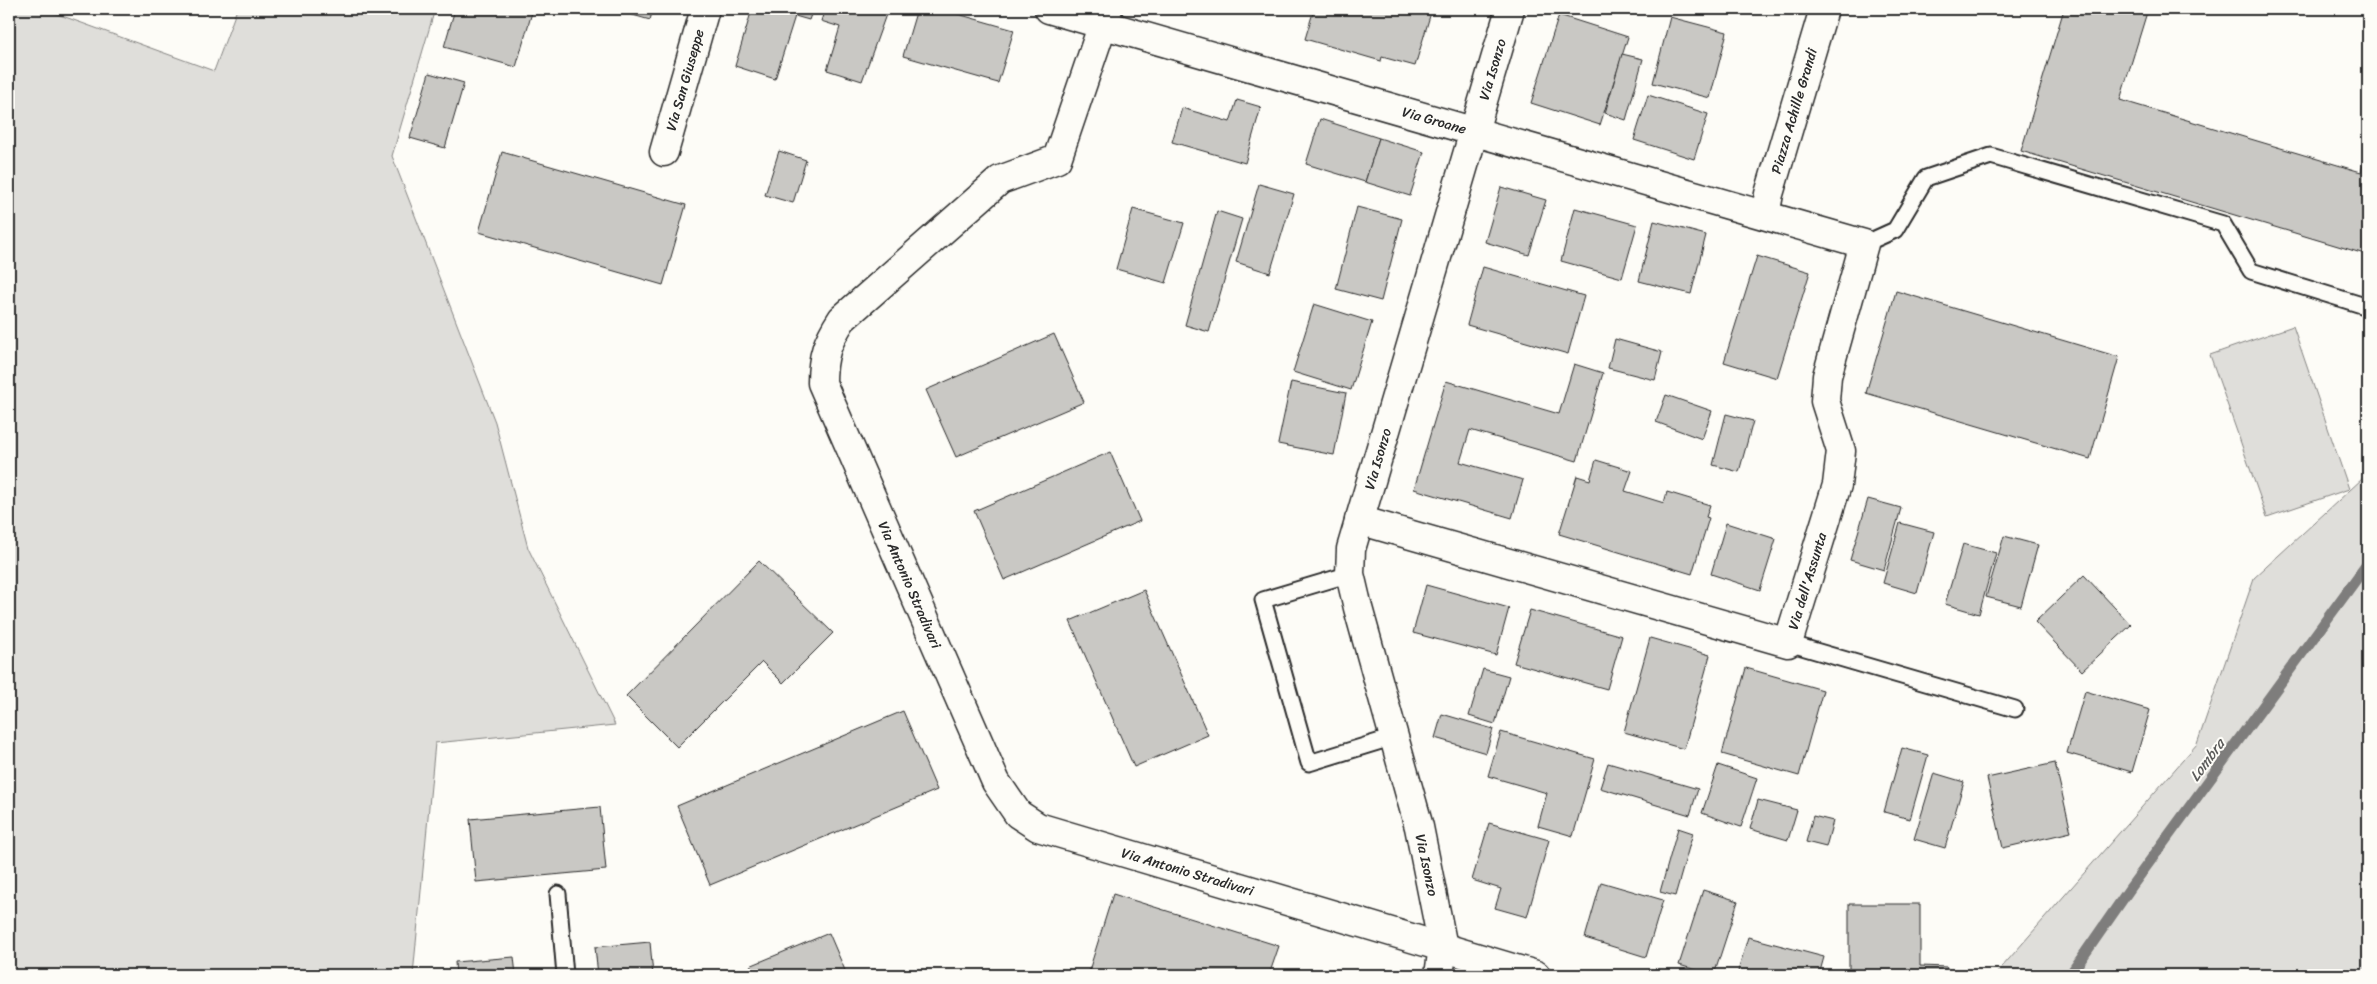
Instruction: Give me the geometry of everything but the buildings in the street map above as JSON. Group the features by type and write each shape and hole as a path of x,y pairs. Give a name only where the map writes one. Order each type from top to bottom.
{"street":[{"name":"Via San Giuseppe","path":"664,152 705,9"},
{"name":"Via Groane","path":"1049,9 1106,17 1474,132 1765,215"},
{"name":"Via Isonzo","path":"1439,975 1443,948 1437,913 1419,826 1350,574 1351,549 1510,9"},
{"name":"Piazza Achille Grandi","path":"1765,215 1769,194 1824,9"},
{"name":"Via Antonio Stradivari","path":"1106,17 1057,159 1000,180 842,319 828,340 822,364 822,383 996,782 1018,814 1038,827 1443,948"},
{"path":"1765,215 1864,244"},
{"name":"Via dell'Assunta","path":"1359,520 1788,643 1837,485 1841,450 1825,401 1827,376 1864,244"},
{"path":"1443,948 1536,975"}],"lane":[{"path":"1864,244 1895,230 1926,178 1991,156 2223,224 2251,271 2368,306"},
{"path":"1350,574 1263,600 1310,763 1394,737"},
{"path":"1788,643 2015,709"},
{"path":"558,894 565,975"}],"shaded area":[{"path":"9,9 46,10 214,71 237,9 435,9 392,156 495,422 528,548 615,725 435,743 413,975 9,975"},
{"path":"2293,326 2349,489 2267,517 2210,355"},
{"path":"2368,469 2368,975 1995,975 2197,744 2254,578 2362,479"}],"waterway":[{"name":"Lombra","path":"2070,975 2131,887 2368,563"}]}
